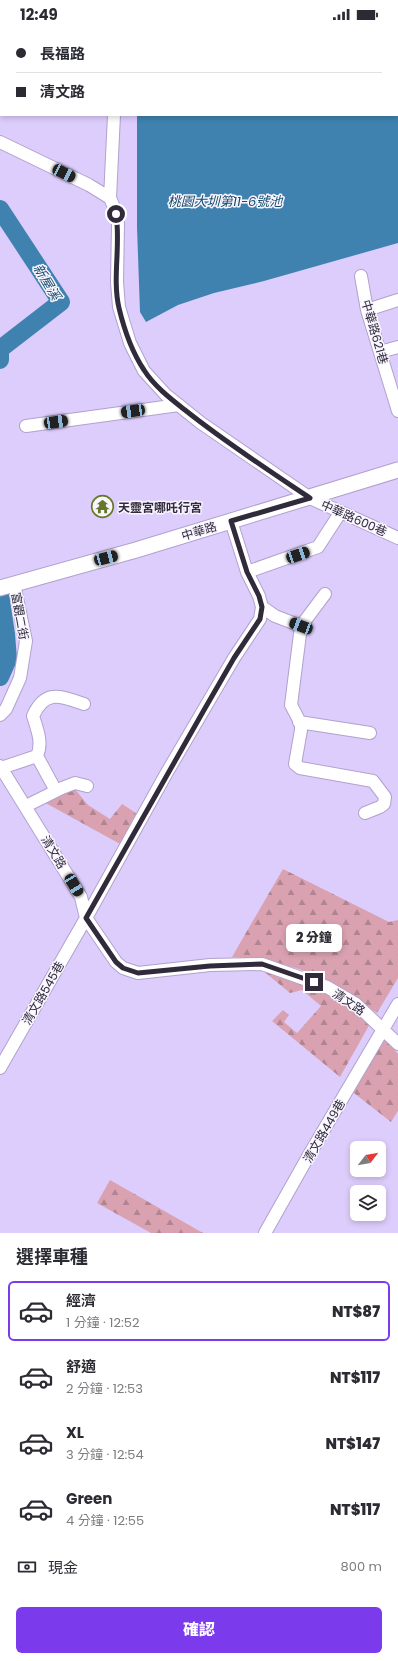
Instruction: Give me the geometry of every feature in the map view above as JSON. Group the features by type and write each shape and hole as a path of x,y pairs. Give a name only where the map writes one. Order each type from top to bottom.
{"main road":[{"name":"中華路","path":"7,586 143,548 398,470"}],"street":[{"path":"0,142 89,185 110,198 114,116"},
{"name":"中華路600巷","path":"110,198 118,224 117,282 119,307 130,343 144,371 166,395 201,423 310,498 340,513 398,538"},
{"name":"中華路621巷","path":"361,276 367,310 396,398 398,411"},
{"path":"367,310 398,300"},
{"path":"380,352 398,347"},
{"path":"26,426 178,405"},
{"path":"247,572 318,547 340,513"},
{"path":"231,521 247,572 259,596 262,607 274,616 301,626"},
{"name":"富觀二街","path":"0,714 6,709 20,678 26,641 7,586"},
{"path":"325,594 301,626 291,705 301,730 295,764 300,768 373,781 385,797 384,804 364,813"},
{"name":"清文路545巷","path":"0,1068 198,720 234,658 260,619 262,607"},
{"path":"37,756 40,749 33,716 42,701 49,697 62,696 84,704"},
{"path":"299,722 370,733"},
{"path":"0,767 37,756"},
{"path":"37,756 56,790"},
{"name":"清文路","path":"0,767 26,806 81,897 86,918 116,962 123,968 138,973 210,966 262,964 327,987 356,1004 398,1044"},
{"path":"26,806 56,790 75,783 87,786"},
{"name":"清文路449巷","path":"265,1233 398,1004"}],"green space":[{"path":"0,626 4,647 0,668"},
{"path":"74,788 88,805 110,819 122,804 136,813 120,844 42,801"},
{"path":"283,869 389,922 398,920 398,978 377,1013 330,982 299,969 266,960 232,957"},
{"path":"262,970 326,992 371,1022 340,1077 272,1021 283,1010 289,1015 284,1022 297,1033 321,1006 302,990 290,993"},
{"path":"378,1030 398,1054 398,1111 391,1122 345,1086"},
{"path":"110,1180 203,1233 151,1233 97,1203"}],"water":[{"name":"桃園大圳第11-6號池","path":"137,116 398,116 398,243 264,281 214,293 178,305 146,322 140,312 137,227"}],"waterway":[{"name":"新屋溪","path":"0,209 61,302 0,349 0,360"},
{"name":"新屋溪","path":"0,594 8,659 0,677"}],"place":[{"name":"天靈宮哪吒行宮","path":"103,507"}],"route":[{"path":"116,214 118,224 117,282 119,307 130,343 144,371 166,395 201,423 310,498 231,521 247,572 259,596 262,607 260,619 234,658 158,788 86,918 116,962 123,968 138,973 210,966 262,964 314,982"}]}
